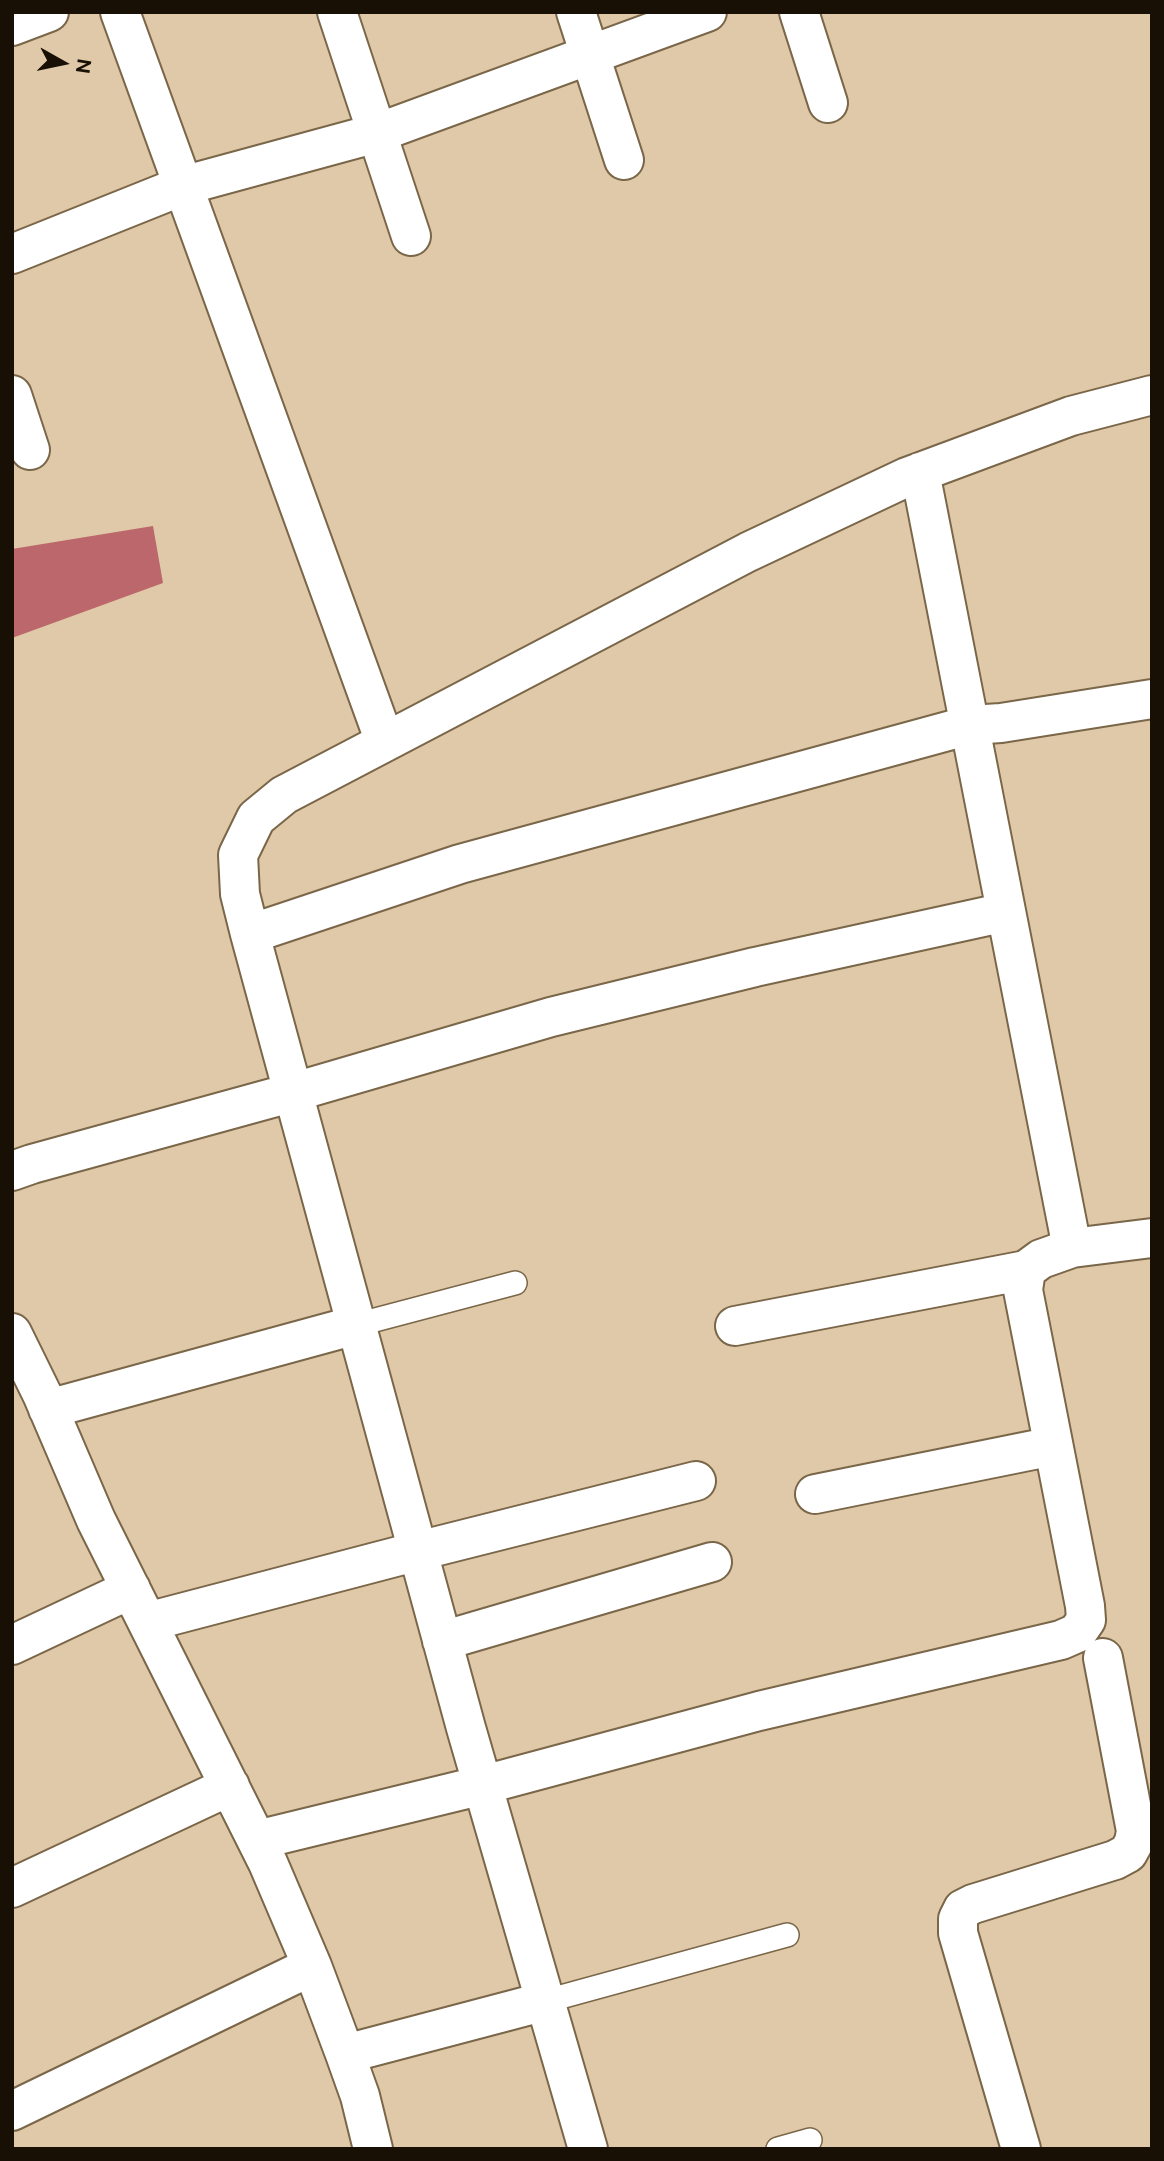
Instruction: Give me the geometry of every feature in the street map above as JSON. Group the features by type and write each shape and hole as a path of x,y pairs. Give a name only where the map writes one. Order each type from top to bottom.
{"street":[{"path":"12,26 49,12"},
{"path":"120,12 386,742"},
{"path":"337,12 411,236"},
{"path":"576,12 624,159"},
{"path":"12,254 182,186 377,133 707,12"},
{"path":"799,12 828,103"},
{"path":"12,395 30,450"},
{"path":"588,2149 442,1641 250,934 240,894 238,855 256,818 284,794 748,552 920,472 1071,416 1152,395"},
{"path":"920,472 1072,1248"},
{"path":"250,934 460,864 970,725 1000,723 1152,699"},
{"path":"12,1171 551,1017 755,967 1006,912"},
{"path":"735,1326 1026,1270 1041,1259 1072,1248 1152,1238"},
{"path":"257,1840 483,1785 759,1711 1061,1640 1077,1633 1086,1620 1085,1606 1023,1290 1026,1270"},
{"path":"34,1403 356,1325"},
{"path":"12,1333 34,1403 257,1840 312,1966 360,2096 373,2149"},
{"path":"815,1494 1053,1446"},
{"path":"12,1645 139,1606 418,1551 696,1481"},
{"path":"442,1641 712,1562"},
{"path":"1021,2149 958,1933 958,1919 963,1909 973,1904 1115,1860 1128,1853 1136,1831 1103,1658"},
{"path":"12,1888 230,1786"},
{"path":"12,2110 312,1966"},
{"path":"345,2054 546,2001"}],"lane":[{"path":"356,1325 515,1283"},
{"path":"546,2001 787,1935"},
{"path":"778,2149 810,2140"}],"shaded area":[{"path":"153,526 163,583 12,638 12,549"}]}
